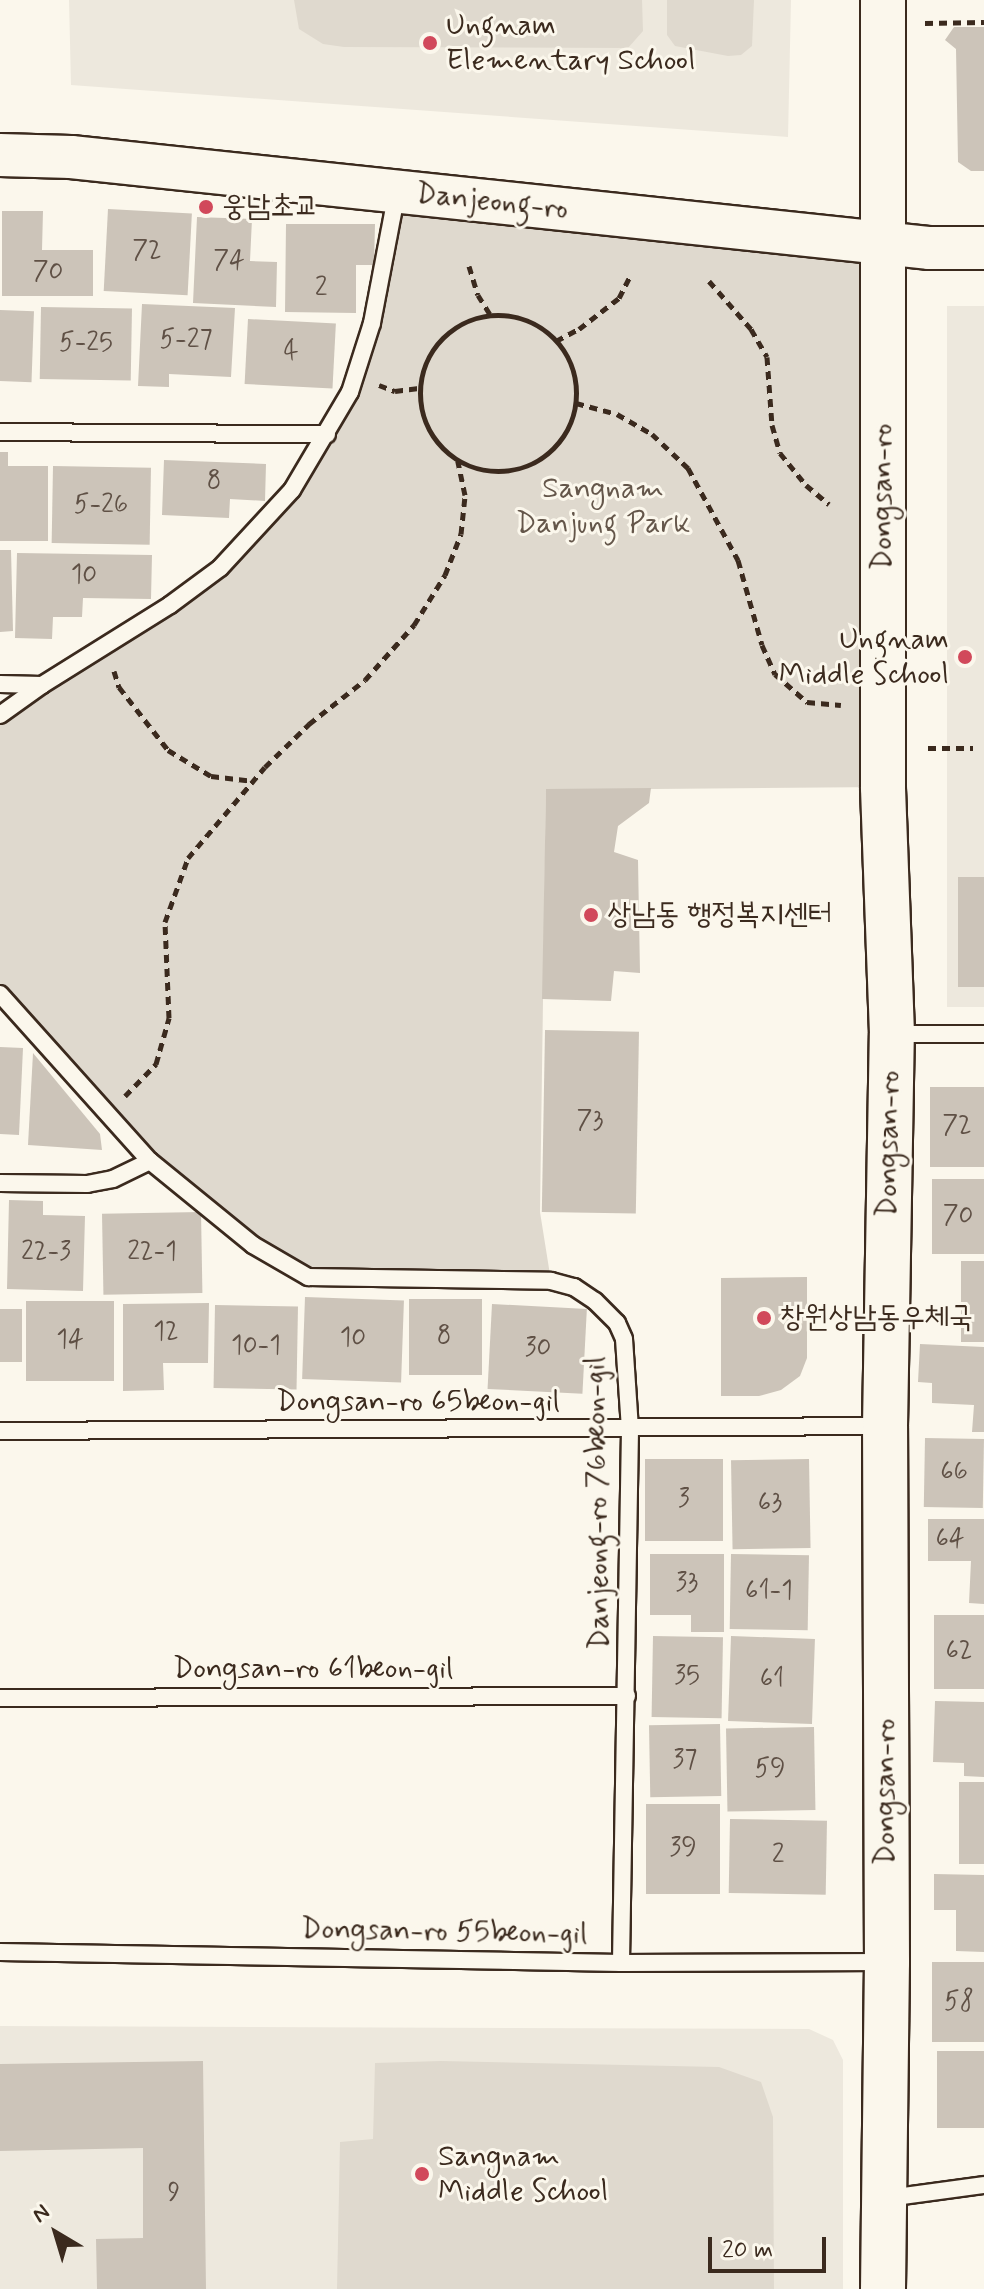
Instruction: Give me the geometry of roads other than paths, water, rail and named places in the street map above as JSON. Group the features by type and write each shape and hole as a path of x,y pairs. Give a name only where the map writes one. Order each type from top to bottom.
{"main road":[{"name":"Dongsan-ro","path":"883,0 883,787 892,1034 885,1426 887,1962 883,2289"}],"street":[{"name":"Danjeong-ro","path":"0,155 71,157 930,248 984,248"}],"lane":[{"path":"0,715 170,605 220,568 292,490 350,392 372,323 397,192"},
{"path":"0,432 327,434"},
{"path":"0,684 42,685"},
{"name":"Danjeong-ro 76beon-gil","path":"0,994 150,1161 253,1245 308,1277 551,1281 574,1287 608,1312 624,1339 630,1430 621,1963"},
{"path":"892,1034 984,1034"},
{"path":"0,1183 87,1184 113,1179 150,1161"},
{"name":"Dongsan-ro 65beon-gil","path":"0,1431 630,1430 885,1426"},
{"name":"Dongsan-ro 61beon-gil","path":"0,1698 627,1696"},
{"name":"Dongsan-ro 55beon-gil","path":"0,1952 621,1963 887,1962"},
{"path":"882,2198 984,2185"}],"place":[{"name":"Ungnam Elementary School","path":"430,43"},
{"name":"웅남초교","path":"206,207"},
{"name":"Ungnam Middle School","path":"965,657"},
{"name":"상남동 행정복지센터","path":"591,915"},
{"name":"창원상남동우체국","path":"764,1318"},
{"name":"Sangnam Middle School","path":"422,2174"}],"park label":[{"name":"Sangnam Danjung Park","path":"603,506"}]}
